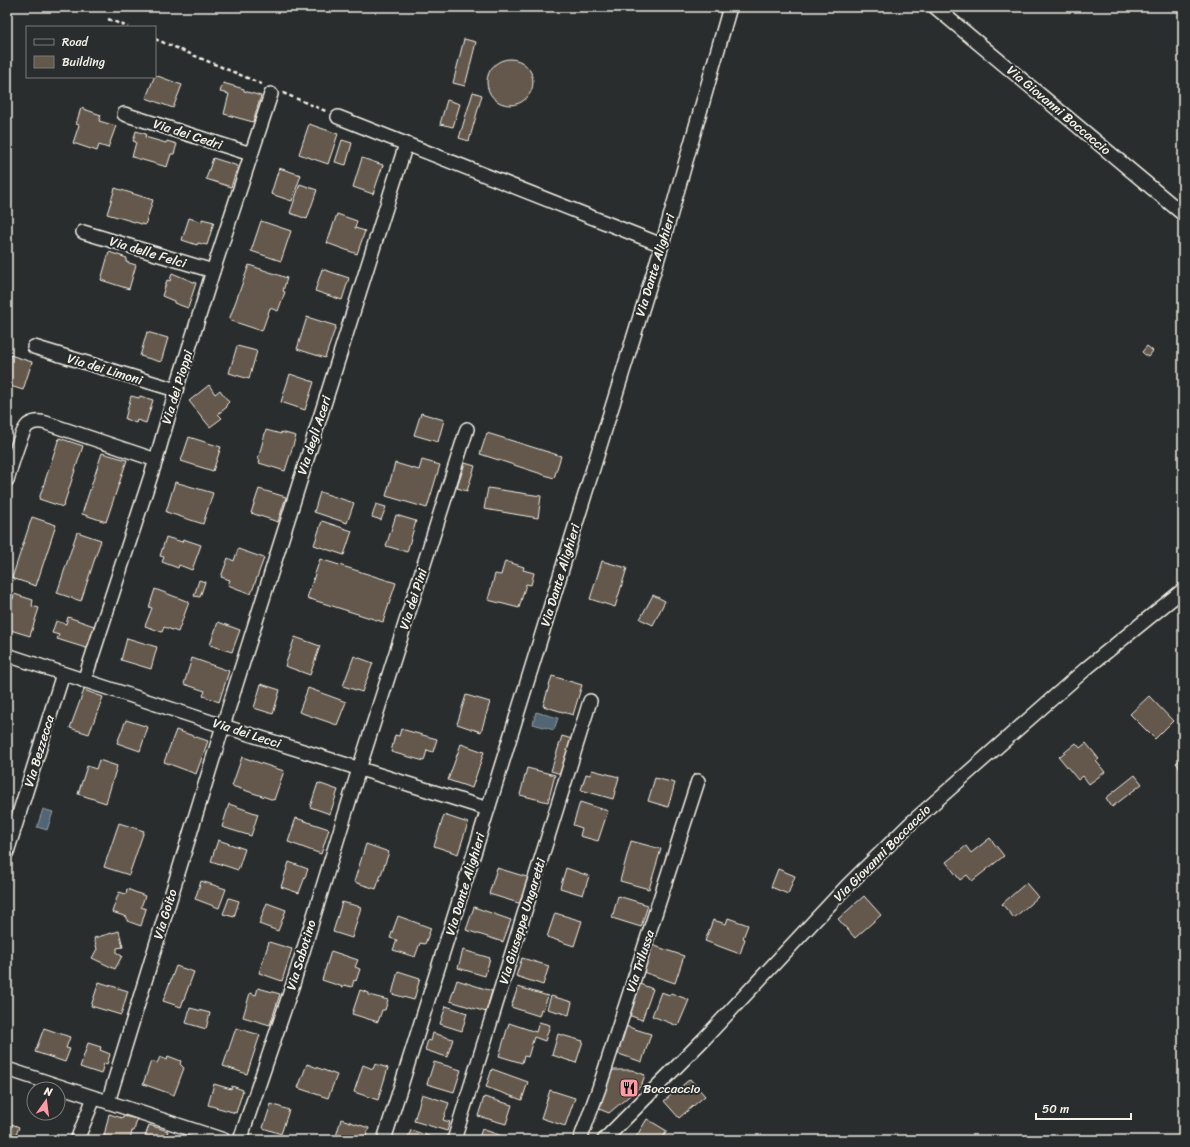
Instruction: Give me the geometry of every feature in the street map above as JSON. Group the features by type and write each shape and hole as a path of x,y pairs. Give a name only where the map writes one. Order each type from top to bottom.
{"street":[{"name":"Via Dante Alighieri","path":"384,1140 662,245 730,7"},
{"name":"Via Giovanni Boccaccio","path":"935,7 1183,214"},
{"name":"Via dei Pioppi","path":"84,681 156,460 213,271 272,90"},
{"name":"Via dei Cedri","path":"124,114 251,154"},
{"path":"338,116 662,245"},
{"name":"Via degli Aceri","path":"223,726 406,144"},
{"name":"Via delle Felci","path":"83,232 213,271"},
{"name":"Via dei Limoni","path":"34,347 176,390"},
{"path":"7,480 22,434 29,425 34,422 46,423 156,460"},
{"name":"Via dei Pini","path":"359,768 468,429"},
{"name":"Via Giovanni Boccaccio","path":"604,1140 704,1039 847,886 906,827 1088,667 1183,590"},
{"name":"Via dei Lecci","path":"7,655 223,726 488,809"},
{"name":"Via Bezzecca","path":"7,852 63,674"},
{"name":"Via Giuseppe Ungaretti","path":"454,1140 590,701"},
{"name":"Via Goito","path":"108,1102 223,726"},
{"name":"Via Sabotino","path":"240,1140 292,984 359,768"},
{"name":"Via Trilussa","path":"580,1140 599,1088 698,781"},
{"path":"7,1069 224,1140"},
{"path":"77,1140 94,1098"}],"path":[{"path":"108,18 126,26"},
{"path":"156,38 272,90 338,116"}],"water":[{"path":"536,712 558,718 554,730 533,724"},
{"path":"43,809 53,812 47,830 37,827"}],"building":[{"path":"464,39 476,42 465,86 453,83"},
{"path":"506,59 514,59 523,63 529,69 533,82 529,95 523,101 514,105 506,105 497,101 491,95 487,86 487,78 491,69 497,63"},
{"path":"156,75 182,85 173,108 146,98"},
{"path":"223,83 261,96 253,122 224,114 229,94 220,92"},
{"path":"473,92 482,95 469,141 459,138"},
{"path":"447,100 460,104 453,127 440,124"},
{"path":"81,108 101,115 99,121 116,126 108,148 99,145 97,151 73,143 79,125 76,124"},
{"path":"309,124 338,134 328,164 299,154"},
{"path":"136,131 146,134 145,137 166,143 167,141 177,144 174,154 171,154 167,167 132,157 136,142 133,141"},
{"path":"342,140 352,143 346,165 335,162"},
{"path":"213,158 238,166 231,187 206,179"},
{"path":"362,158 383,165 373,194 353,187"},
{"path":"279,168 301,175 292,201 271,194"},
{"path":"300,184 317,190 307,219 290,213"},
{"path":"115,188 153,200 145,225 107,214"},
{"path":"337,214 357,221 355,228 365,231 357,254 327,243"},
{"path":"189,218 202,222 202,219 214,222 207,245 198,243 197,245 182,240"},
{"path":"261,221 291,231 281,261 251,251"},
{"path":"109,252 127,258 126,262 136,265 129,289 101,280"},
{"path":"249,265 287,278 283,291 285,292 278,311 270,308 262,331 229,320"},
{"path":"322,269 349,278 342,300 315,291"},
{"path":"172,273 196,283 188,308 174,303 174,301 162,296 167,280 170,281"},
{"path":"307,317 336,326 325,358 297,349"},
{"path":"147,332 168,338 161,362 140,356"},
{"path":"237,346 257,351 249,379 229,373"},
{"path":"1147,346 1153,351 1148,357 1142,352"},
{"path":"7,354 32,362 23,390 7,385"},
{"path":"290,374 314,382 305,410 281,402"},
{"path":"209,385 215,394 220,390 229,402 226,405 227,407 218,414 222,418 210,427 189,401"},
{"path":"131,396 139,398 140,396 153,400 146,423 137,420 136,423 125,419"},
{"path":"421,413 444,420 438,442 414,435"},
{"path":"266,430 296,436 285,471 259,463 260,460 258,459"},
{"path":"487,433 561,456 554,478 480,454"},
{"path":"189,437 221,447 213,471 181,461"},
{"path":"59,438 83,446 63,507 39,499"},
{"path":"102,453 127,460 106,522 82,514"},
{"path":"422,460 440,465 427,508 386,496 395,463 419,470"},
{"path":"465,463 475,466 467,491 457,488"},
{"path":"175,482 213,493 203,524 166,512"},
{"path":"488,488 541,496 538,518 484,509"},
{"path":"259,489 286,497 278,522 251,513"},
{"path":"320,492 354,503 347,523 314,512"},
{"path":"376,504 386,507 381,520 372,517"},
{"path":"396,515 416,521 407,552 386,546"},
{"path":"32,517 56,525 36,586 12,578"},
{"path":"322,521 352,531 344,555 314,545"},
{"path":"77,532 101,540 81,601 57,593"},
{"path":"166,537 182,542 183,539 201,545 192,570 179,565 178,568 162,562 164,557 160,556"},
{"path":"238,549 264,558 251,594 228,585 230,580 221,577 228,558 234,561"},
{"path":"320,559 396,583 383,622 307,598"},
{"path":"505,561 524,567 523,570 534,573 531,585 526,584 519,608 488,600 495,574 501,575"},
{"path":"602,561 627,568 615,607 590,599"},
{"path":"199,580 205,582 200,597 194,596"},
{"path":"155,589 189,602 178,632 164,627 162,632 145,626 152,608 149,607"},
{"path":"14,594 33,600 32,606 39,608 30,636 7,629 7,603 9,598 13,599"},
{"path":"653,595 665,601 653,625 640,619"},
{"path":"68,617 97,627 89,649 57,639 59,635 52,633 56,621 66,624"},
{"path":"218,622 240,630 232,652 210,645"},
{"path":"295,637 320,646 310,675 285,666"},
{"path":"127,638 157,647 151,669 121,660"},
{"path":"354,656 373,663 362,692 343,686"},
{"path":"192,658 229,671 219,702 203,696 205,691 184,684"},
{"path":"552,676 582,685 573,715 543,706"},
{"path":"261,684 280,690 273,714 254,708"},
{"path":"308,688 346,702 337,725 299,712"},
{"path":"84,690 103,697 89,734 70,728"},
{"path":"466,695 490,702 481,732 457,724"},
{"path":"1149,696 1173,721 1155,739 1130,714"},
{"path":"126,720 148,727 140,751 117,743"},
{"path":"401,729 437,739 433,752 427,750 424,761 391,752 395,735 399,736"},
{"path":"176,730 208,741 196,774 164,762"},
{"path":"562,736 572,739 561,774 551,771"},
{"path":"1076,743 1080,748 1086,743 1099,759 1096,761 1105,772 1089,784 1083,776 1078,780 1059,757"},
{"path":"461,744 484,752 472,788 448,780"},
{"path":"242,757 284,771 274,800 232,786"},
{"path":"1183,758 1183,771 1176,763"},
{"path":"99,760 117,766 106,803 78,794 87,766 96,769"},
{"path":"527,768 555,775 548,802 520,795"},
{"path":"592,770 619,777 613,799 581,790 586,774 590,775"},
{"path":"1135,775 1142,784 1112,807 1106,798"},
{"path":"655,778 675,783 668,807 648,801"},
{"path":"318,783 338,790 330,814 310,807"},
{"path":"580,802 608,811 598,841 580,836 582,828 573,825"},
{"path":"229,804 258,814 251,836 222,827"},
{"path":"444,815 468,823 458,854 434,846"},
{"path":"296,818 329,829 321,854 288,842"},
{"path":"119,823 144,831 129,875 104,867"},
{"path":"990,838 1004,856 972,881 967,875 960,880 946,862 966,846 971,853"},
{"path":"218,840 245,849 238,870 211,861"},
{"path":"631,841 661,849 649,889 620,881"},
{"path":"366,844 389,852 376,889 354,882"},
{"path":"289,862 308,869 299,893 281,887"},
{"path":"497,868 530,878 522,904 489,894"},
{"path":"566,868 589,876 583,895 560,888"},
{"path":"778,869 795,876 788,894 771,887"},
{"path":"201,881 226,889 219,908 195,899"},
{"path":"1026,883 1038,897 1014,918 1002,904"},
{"path":"127,889 145,896 141,907 146,909 141,926 127,921 127,917 112,912 119,892 126,894"},
{"path":"618,896 648,905 641,927 612,918"},
{"path":"864,896 881,915 855,938 838,919"},
{"path":"229,898 239,901 234,917 223,914"},
{"path":"342,902 361,907 352,938 333,932"},
{"path":"267,903 286,910 278,931 259,924"},
{"path":"474,907 511,920 503,942 466,930"},
{"path":"555,913 582,921 574,946 547,937"},
{"path":"398,916 431,928 425,944 420,943 415,957 393,950 397,940 390,938"},
{"path":"728,918 748,925 743,938 745,939 740,954 705,941 713,920 726,924"},
{"path":"119,931 123,947 117,948 117,953 122,956 115,969 92,958 97,949 94,938"},
{"path":"269,942 292,949 282,981 259,973"},
{"path":"649,944 684,956 675,983 640,971"},
{"path":"463,950 490,958 485,976 458,968"},
{"path":"331,951 358,960 355,967 360,969 356,981 354,980 352,987 344,985 343,987 322,980"},
{"path":"522,958 549,966 543,985 516,976"},
{"path":"176,966 194,972 181,1007 163,1001"},
{"path":"398,971 420,978 414,1000 392,994"},
{"path":"457,980 492,991 486,1012 450,1001"},
{"path":"99,982 128,991 121,1015 91,1006"},
{"path":"637,983 653,989 642,1020 626,1014"},
{"path":"518,987 548,996 539,1016 511,1007"},
{"path":"258,988 280,994 270,1025 243,1017 250,993 256,995"},
{"path":"360,990 369,993 369,995 388,1000 385,1010 382,1010 378,1022 352,1014"},
{"path":"661,992 670,995 671,993 689,1000 678,1026 652,1016"},
{"path":"551,996 572,1002 569,1015 547,1009"},
{"path":"446,1006 467,1013 462,1031 440,1024"},
{"path":"190,1008 210,1013 206,1029 186,1023"},
{"path":"539,1022 550,1025 545,1041 534,1037 528,1057 524,1056 522,1063 499,1056 509,1023 536,1032"},
{"path":"625,1026 651,1034 642,1062 616,1053"},
{"path":"44,1028 70,1037 66,1048 70,1049 65,1062 35,1052"},
{"path":"236,1028 260,1035 247,1074 223,1066"},
{"path":"433,1033 453,1039 447,1057 425,1050 428,1040 431,1041"},
{"path":"558,1034 583,1041 576,1063 552,1055"},
{"path":"88,1043 101,1047 100,1050 110,1054 107,1064 104,1063 101,1074 80,1067"},
{"path":"168,1056 181,1061 180,1064 184,1068 174,1095 143,1084 151,1061 157,1063 160,1057 167,1060"},
{"path":"434,1062 461,1070 454,1092 427,1084"},
{"path":"307,1064 337,1075 328,1098 298,1088"},
{"path":"375,1064 388,1068 378,1100 354,1092 363,1065 373,1069"},
{"path":"492,1069 528,1082 522,1100 486,1087"},
{"path":"608,1070 632,1070 645,1075 641,1086 609,1113 594,1107"},
{"path":"690,1079 705,1096 679,1118 664,1101"},
{"path":"214,1084 231,1089 232,1086 243,1090 236,1113 208,1105"},
{"path":"550,1090 575,1098 565,1126 541,1118"},
{"path":"422,1094 449,1103 443,1120 450,1122 447,1131 414,1121"},
{"path":"484,1097 512,1105 506,1124 478,1116"},
{"path":"271,1104 289,1110 281,1134 263,1128"},
{"path":"109,1114 122,1118 123,1116 137,1119 130,1140 122,1140 104,1136"},
{"path":"341,1119 369,1128 365,1140 335,1140"},
{"path":"647,1119 667,1131 661,1140 641,1140 636,1137"},
{"path":"7,1122 19,1127 14,1140 7,1140"},
{"path":"149,1125 168,1131 165,1140 144,1140"},
{"path":"482,1129 502,1136 500,1140 478,1140"},
{"path":"411,1130 437,1139 437,1140 407,1140"}],"place":[{"name":"Boccaccio","path":"629,1088"}]}
